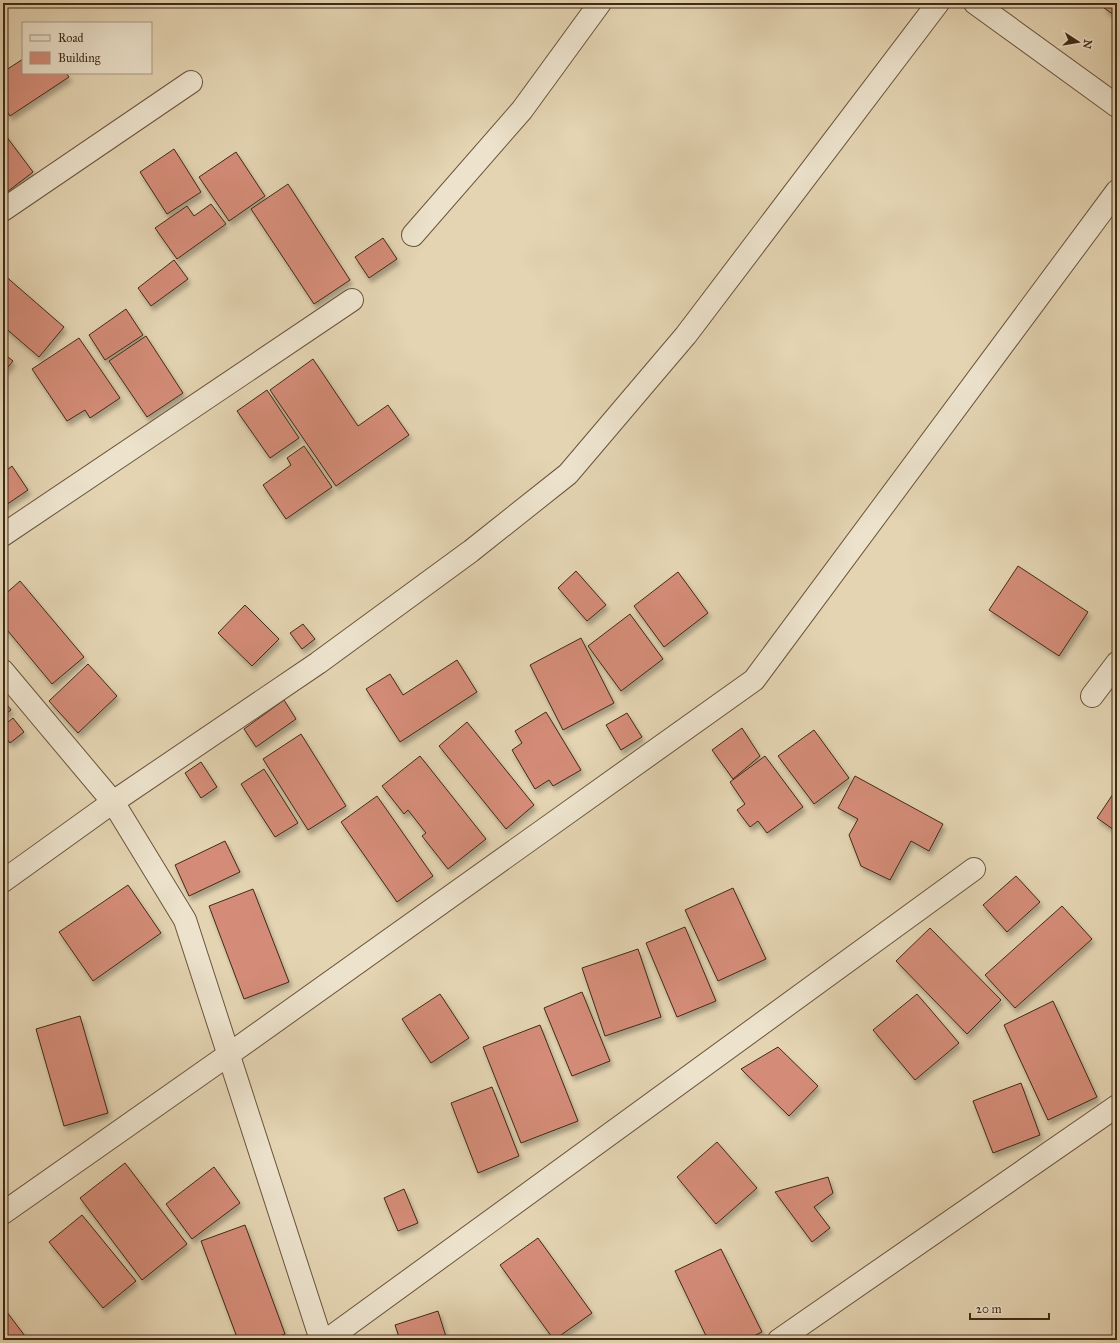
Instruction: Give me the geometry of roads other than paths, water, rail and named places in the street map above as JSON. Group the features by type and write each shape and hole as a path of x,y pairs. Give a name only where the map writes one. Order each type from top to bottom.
{"street":[{"path":"413,234 522,110 600,3"},
{"path":"3,881 113,802 318,663 471,551 568,474 686,335 938,3"},
{"path":"975,3 1117,106"},
{"path":"3,210 191,82"},
{"path":"3,1213 228,1055 754,680 1117,191"},
{"path":"3,535 352,300"},
{"path":"1092,696 1117,663"},
{"path":"3,671 113,802 185,920 321,1340"},
{"path":"327,1340 974,868"},
{"path":"779,1340 1117,1106"}]}
